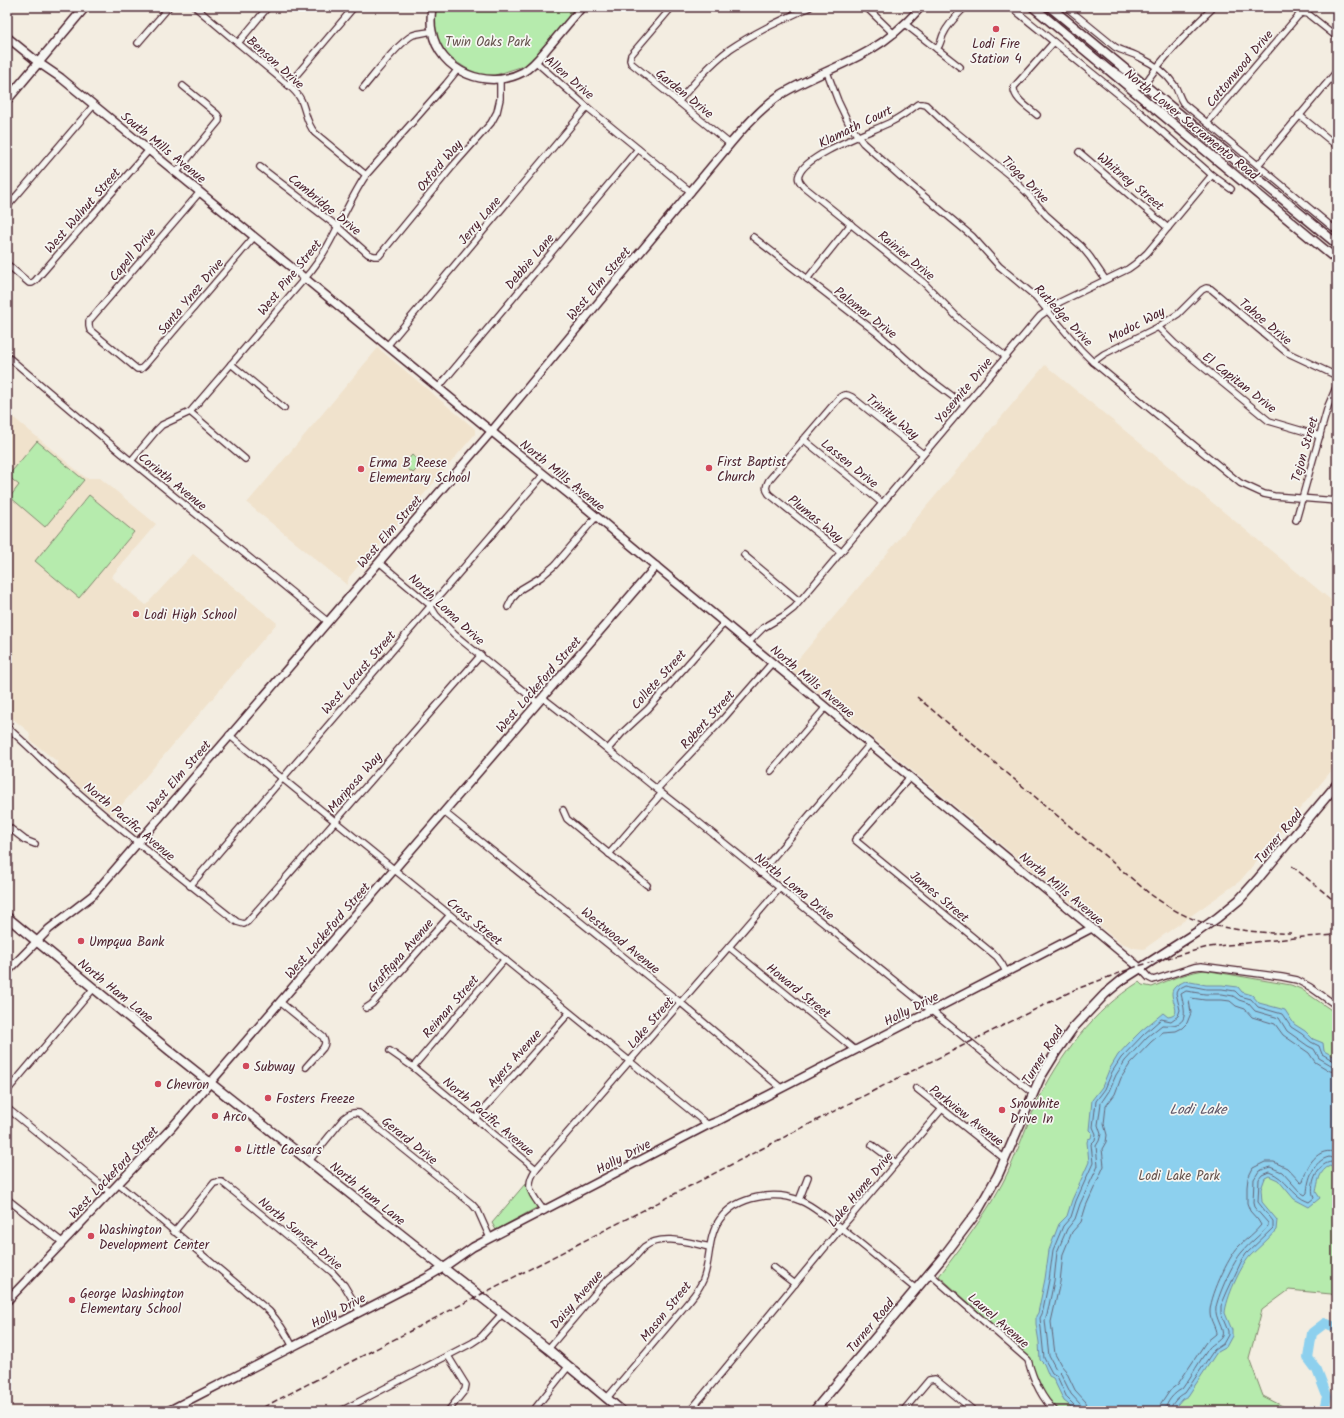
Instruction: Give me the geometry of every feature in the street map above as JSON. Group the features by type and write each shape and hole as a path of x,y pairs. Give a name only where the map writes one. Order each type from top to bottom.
{"main road":[{"path":"7,100 85,7"},
{"name":"North Lower Sacramento Road","path":"1032,7 1337,260"},
{"name":"North Lower Sacramento Road","path":"1050,7 1337,244"},
{"name":"Turner Road","path":"814,1411 930,1274 977,1212 1005,1159 1032,1093 1053,1056 1073,1028 1108,991 1122,980 1200,930 1236,903 1337,784"},
{"name":"North Ham Lane","path":"7,917 211,1083 548,1350 622,1411"}],"street":[{"path":"138,43 168,7"},
{"name":"Benson Drive","path":"195,7 298,94 302,101 310,127 315,133 366,175"},
{"path":"238,43 268,7"},
{"path":"288,85 354,7"},
{"name":"Allen Drive","path":"432,7 432,31 436,45 443,56 458,69 473,77 488,80 500,80 523,72 536,62 587,108 691,192"},
{"path":"536,62 582,7"},
{"name":"Garden Drive","path":"672,7 631,55 630,63 730,144"},
{"path":"678,102 706,70 730,49 770,26 810,7"},
{"path":"866,7 894,34"},
{"name":"West Elm Street","path":"7,972 49,929 93,895 491,432 627,267 755,116 780,96 808,80 870,50 894,34 921,7"},
{"path":"937,49 941,45 943,34 951,22 966,7"},
{"path":"1011,7 1134,107 1212,175 1231,189"},
{"path":"1066,7 1115,47 1141,58 1156,67 1170,80 1176,88 1179,98 1183,103 1337,231"},
{"path":"1096,61 1125,77 1137,86 1144,85 1156,67 1172,49 1214,7"},
{"name":"Cottonwood Drive","path":"1207,123 1302,13 1308,14 1337,37"},
{"path":"905,24 960,67"},
{"path":"363,88 392,54 409,38 415,34 432,31"},
{"name":"South Mills Avenue","path":"7,37 39,63 61,78 305,278"},
{"path":"1037,115 1016,97 1014,87 1054,42"},
{"name":"West Pine Street","path":"131,461 156,430 162,425 190,412 305,278 324,253 359,185 366,175 458,69"},
{"path":"1258,165 1337,71"},
{"name":"Rutledge Drive","path":"826,72 849,124 858,136 884,162 972,236 1000,266 1036,297 1093,362 1240,483 1264,494 1337,501"},
{"name":"Oxford Way","path":"377,256 383,252 452,167 491,123 497,112 500,99 500,80"},
{"path":"176,173 219,121 217,114 183,86"},
{"name":"Klamath Court","path":"801,171 819,155 890,122 918,104 922,104"},
{"name":"Tioga Drive","path":"922,104 926,105 945,123 1009,175 1049,218 1081,246 1105,279"},
{"path":"7,207 94,105"},
{"name":"Jerry Lane","path":"387,346 587,108"},
{"path":"1299,115 1337,146"},
{"name":"Debbie Lane","path":"438,388 638,149"},
{"name":"West Walnut Street","path":"7,264 29,283 35,281 149,150"},
{"name":"Whitney Street","path":"1079,152 1168,228"},
{"name":"Cambridge Drive","path":"260,167 338,227 368,254 377,256"},
{"name":"Rainier Drive","path":"801,171 798,177 803,186 924,283 960,320 1005,356"},
{"name":"Yosemite Drive","path":"748,643 763,628 785,615 799,601 1036,320 1048,309 1060,302 1135,264 1147,253 1212,175"},
{"name":"Capell Drive","path":"141,369 137,368 92,331 89,326 89,321 200,192"},
{"path":"807,279 851,224"},
{"name":"Santa Ynez Drive","path":"141,369 254,237"},
{"name":"Palomar Drive","path":"753,237 876,332 924,374 964,405"},
{"name":"North Mills Avenue","path":"305,278 656,566 1140,968 1149,978 1153,980 1201,966 1282,977 1303,983 1337,1006"},
{"name":"Modoc Way","path":"1093,362 1118,347 1158,328 1178,314 1197,294 1206,288"},
{"name":"Tahoe Drive","path":"1206,288 1211,289 1286,352 1337,376"},
{"name":"El Capitan Drive","path":"1158,328 1175,344 1269,421 1320,436"},
{"name":"Corinth Avenue","path":"7,356 120,452 327,621"},
{"path":"231,364 284,408"},
{"name":"Tejon Street","path":"1296,520 1328,406 1337,385"},
{"name":"Trinity Way","path":"803,439 838,398 843,395 850,396 923,454"},
{"path":"190,412 245,459"},
{"name":"Plumas Way","path":"803,439 767,483 766,490 841,552"},
{"name":"Lassen Drive","path":"803,439 882,503"},
{"name":"West Locust Street","path":"190,886 281,778 544,474"},
{"path":"508,607 512,599 521,589 541,577 555,565 596,517"},
{"path":"1337,541 1334,548 1337,556"},
{"path":"744,555 799,601"},
{"name":"North Loma Drive","path":"378,562 430,605 436,615 446,626 481,655 608,749 659,792 691,816 1032,1093"},
{"name":"West Lockeford Street","path":"7,1301 173,1126 211,1083 656,566"},
{"name":"Collete Street","path":"608,749 622,733 648,709 724,623"},
{"name":"Mariposa Way","path":"244,924 481,655"},
{"name":"Robert Street","path":"609,854 659,792 772,663"},
{"path":"771,771 826,707"},
{"name":"North Pacific Avenue","path":"7,727 54,771 137,843 237,922 244,924"},
{"name":"Cross Street","path":"229,735 708,1125"},
{"path":"760,872 870,744"},
{"name":"James Street","path":"910,777 855,840 997,957 1006,972"},
{"path":"563,810 567,819 647,885"},
{"name":"Westwood Avenue","path":"444,812 681,1003 781,1088"},
{"path":"7,826 25,840 35,844"},
{"name":"Lake Street","path":"536,1169 780,889"},
{"name":"Graffigna Avenue","path":"366,1008 372,1004 450,915"},
{"name":"Holly Drive","path":"168,1411 293,1348 443,1268 473,1247 490,1238 1092,928"},
{"name":"Howard Street","path":"729,947 855,1050"},
{"name":"Reiman Street","path":"413,1067 505,959"},
{"path":"7,1091 94,988"},
{"path":"280,1002 323,1037 325,1041 323,1048 306,1066"},
{"name":"Ayers Avenue","path":"475,1119 570,1013"},
{"name":"North Pacific Avenue","path":"390,1052 413,1067 536,1169 530,1180 530,1187 535,1198 544,1211"},
{"name":"Parkview Avenue","path":"916,1088 1005,1159"},
{"path":"7,1108 110,1192"},
{"name":"Lake Home Drive","path":"690,1411 794,1284 942,1109"},
{"name":"Gerard Drive","path":"309,1161 344,1118 355,1112 359,1113 472,1204 478,1211 490,1238"},
{"path":"872,1145 896,1163"},
{"path":"800,1200 808,1177"},
{"name":"North Sunset Drive","path":"174,1232 214,1183 222,1182 332,1272 344,1285 360,1312"},
{"path":"118,1184 269,1312 279,1322 293,1348"},
{"name":"Mason Street","path":"607,1398 690,1300 699,1287 703,1279 716,1226 724,1214 736,1205 750,1199 761,1197 776,1196 800,1200 808,1204 841,1228"},
{"path":"7,1199 62,1242"},
{"path":"841,1228 916,1290"},
{"name":"Daisy Avenue","path":"548,1350 603,1284 613,1274 628,1264 645,1247 656,1241 667,1240 710,1247"},
{"path":"773,1267 794,1284"},
{"name":"Laurel Avenue","path":"930,1274 1028,1360 1032,1378 1041,1395 1054,1411"},
{"path":"341,1411 472,1343 481,1337 502,1314"},
{"path":"448,1356 466,1385 465,1390 448,1411"},
{"path":"533,1411 568,1367"},
{"path":"903,1411 933,1378 935,1378 974,1411"}],"shaded area":[{"name":"Erma B Reese Elementary School","path":"378,348 475,429 475,434 379,547 376,545 349,577 347,585 247,503"},
{"path":"1045,365 1337,605 1337,764 1240,881 1144,949 1135,948 1119,942 790,669"},
{"name":"Lodi High School","path":"7,412 86,478 100,478 156,524 111,577 146,605 193,554 277,623 113,815 55,767 58,762 31,741 29,732 7,714"}],"green space":[{"name":"Twin Oaks Park","path":"434,7 582,7 536,62 483,79 441,52 431,17"},
{"path":"37,441 84,480 45,527 10,497 19,485 8,476"},
{"path":"412,455 422,464 413,473 403,465"},
{"path":"89,495 134,532 79,598 35,561"},
{"name":"Lodi Lake","path":"1204,970 1291,985 1301,989 1337,1014 1337,1298 1331,1294 1289,1290 1262,1310 1249,1358 1263,1396 1286,1408 1287,1411 1058,1411 1043,1394 1034,1376 1026,1354 939,1276 972,1231 995,1196 1007,1174 1032,1113 1046,1085 1067,1051 1079,1035 1107,1006 1139,982 1142,985 1152,987 1177,977"},
{"path":"525,1184 538,1207 496,1230 492,1223"}],"water":[{"name":"Lodi Lake","path":"1185,981 1206,985 1238,987 1242,992 1252,995 1259,1003 1285,1010 1294,1024 1305,1031 1313,1039 1323,1043 1324,1051 1337,1058 1337,1177 1333,1168 1330,1166 1323,1170 1316,1192 1320,1198 1309,1207 1294,1199 1278,1180 1269,1176 1265,1178 1261,1189 1262,1202 1277,1220 1276,1230 1246,1261 1234,1283 1225,1313 1232,1330 1232,1336 1226,1347 1217,1352 1188,1396 1182,1399 1172,1411 1075,1411 1064,1401 1053,1378 1049,1376 1044,1364 1040,1360 1036,1316 1038,1313 1045,1279 1049,1250 1059,1224 1067,1216 1072,1200 1089,1162 1087,1142 1088,1139 1091,1138 1092,1133 1089,1130 1092,1100 1102,1087 1109,1070 1118,1055 1128,1044 1163,1013 1168,1017 1173,1016 1176,1009 1172,992 1175,987"}],"waterway":[{"path":"1324,1411 1327,1396 1317,1370 1308,1358 1312,1333 1325,1323 1337,1328"}],"railway":[{"path":"917,697 1150,894 1166,905 1190,918 1217,926 1256,932 1291,933"},
{"path":"1292,866 1337,903"},
{"path":"256,1411 902,1076 1074,990 1138,966 1208,947 1337,935"}],"place":[{"name":"Lodi Fire Station 4","path":"996,29"},
{"name":"First Baptist Church","path":"709,468"},
{"name":"Erma B Reese Elementary School","path":"361,469"},
{"name":"Lodi High School","path":"136,614"},
{"name":"Umpqua Bank","path":"81,941"},
{"name":"Subway","path":"246,1066"},
{"name":"Chevron","path":"158,1084"},
{"name":"Fosters Freeze","path":"268,1098"},
{"name":"Snowhite Drive In","path":"1002,1110"},
{"name":"Arco","path":"215,1116"},
{"name":"Little Caesars","path":"238,1149"},
{"name":"Washington Development Center","path":"91,1236"},
{"name":"George Washington Elementary School","path":"72,1300"}],"park label":[{"name":"Lodi Lake Park","path":"1179,1175"}]}
